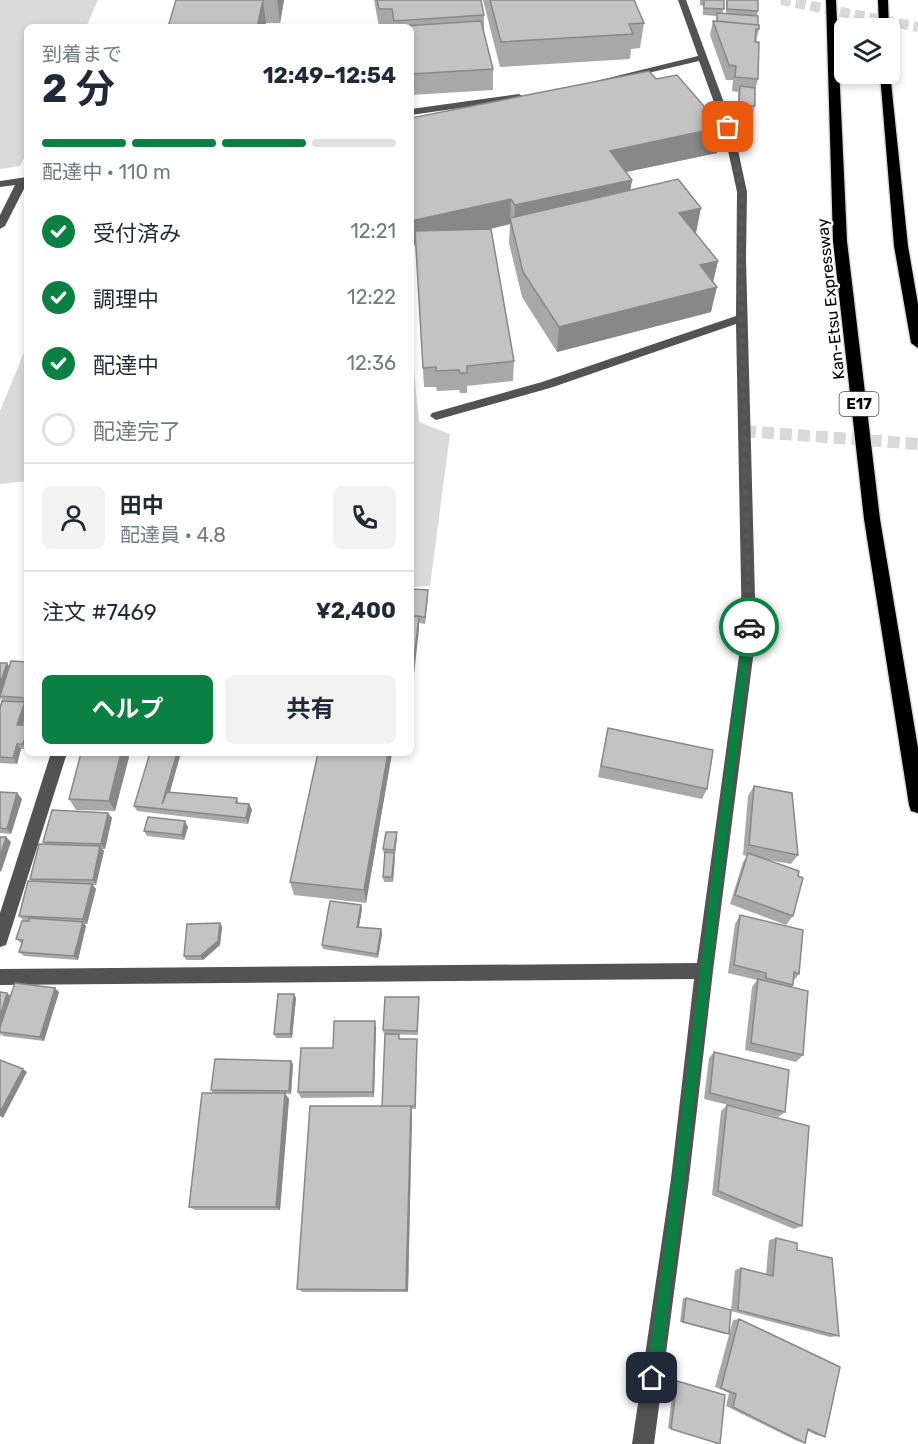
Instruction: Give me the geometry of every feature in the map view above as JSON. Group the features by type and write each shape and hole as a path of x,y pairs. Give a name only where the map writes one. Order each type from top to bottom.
{"highway":[{"name":"Kan-Etsu Expressway","path":"831,0 832,74 842,252 872,519 918,805"},
{"path":"883,0 884,18"},
{"path":"887,84 901,246 918,343"}],"street":[{"path":"643,1444 680,1179 704,971 749,634 740,258 742,192 728,127 681,0"},
{"path":"584,85 701,58"},
{"path":"414,112 528,96"},
{"path":"0,184 24,180"},
{"path":"0,226 24,182"},
{"path":"436,416 546,385 742,318"},
{"path":"0,939 58,756"},
{"path":"0,977 704,971"}],"shaded area":[{"path":"0,0 98,0 87,24 24,24 24,158 20,166 0,169"},
{"path":"24,352 24,481 0,484 0,411"},
{"path":"414,370 419,422 450,434 430,586 414,587"}],"building":[{"path":"176,0 263,0 258,24 169,24"},
{"path":"377,0 481,0 484,15 394,21 392,9 379,9"},
{"path":"490,0 634,0 644,23 629,24 633,34 501,42"},
{"path":"704,0 724,0 724,9 704,8"},
{"path":"727,0 758,0 758,11 727,9"},
{"path":"717,13 758,16 758,25 717,21"},
{"path":"481,21 493,69 414,74 414,25"},
{"path":"713,21 759,25 759,29 756,29 755,42 759,42 758,79 735,77 736,66 729,65"},
{"path":"649,71 656,79 677,75 722,127 610,151 632,180 515,205 511,199 414,220 414,117"},
{"path":"740,86 755,88 755,106 739,105"},
{"path":"678,179 701,208 679,213 718,261 700,265 717,287 559,327 523,272 510,218"},
{"path":"491,229 514,361 467,366 467,373 460,373 459,370 436,371 436,367 423,368 415,231"},
{"path":"414,589 428,590 425,617 414,616"},
{"path":"414,616 419,616 414,658"},
{"path":"11,661 24,662 24,698 0,696"},
{"path":"0,663 7,663 0,684"},
{"path":"2,701 24,702 17,725 24,725 24,741 23,744 17,744 13,758 0,757"},
{"path":"608,728 713,750 707,789 601,766"},
{"path":"80,756 120,756 109,801 69,799"},
{"path":"149,756 176,756 162,804 167,792 237,798 236,803 249,804 246,818 134,806"},
{"path":"317,756 387,756 364,890 290,882"},
{"path":"754,786 792,793 798,855 749,845"},
{"path":"0,792 17,793 7,829 0,828"},
{"path":"52,810 108,813 101,844 43,842"},
{"path":"148,817 185,821 182,835 144,831"},
{"path":"386,832 397,832 394,850 383,849"},
{"path":"0,837 6,837 0,857"},
{"path":"39,844 100,846 93,880 30,879"},
{"path":"385,852 394,853 392,877 383,877"},
{"path":"748,853 799,871 798,876 803,878 793,916 735,895"},
{"path":"28,881 92,884 83,919 19,916"},
{"path":"330,901 361,905 357,927 381,929 377,954 322,945"},
{"path":"740,915 803,930 799,974 794,972 793,985 766,978 766,973 734,965"},
{"path":"29,918 83,922 74,956 19,952 23,940 16,939 22,921 29,921"},
{"path":"220,923 218,941 200,956 184,956 187,924"},
{"path":"758,979 808,991 803,1055 751,1043"},
{"path":"15,983 55,988 40,1037 0,1032"},
{"path":"0,992 7,993 0,1017"},
{"path":"278,994 294,994 290,1034 274,1034"},
{"path":"385,997 419,997 417,1031 383,1030"},
{"path":"334,1021 375,1021 373,1092 298,1092 301,1048 333,1048"},
{"path":"385,1034 399,1034 399,1039 417,1039 415,1106 382,1106"},
{"path":"714,1052 789,1070 785,1112 710,1093"},
{"path":"215,1059 291,1061 289,1091 211,1090"},
{"path":"0,1060 23,1069 0,1112"},
{"path":"202,1093 285,1093 276,1207 189,1207"},
{"path":"727,1105 809,1126 802,1226 718,1191"},
{"path":"310,1106 411,1106 406,1290 297,1289"},
{"path":"776,1238 797,1243 797,1250 832,1258 839,1336 738,1310 741,1268 773,1276"},
{"path":"686,1298 731,1310 729,1334 683,1322"},
{"path":"739,1319 840,1367 825,1437 808,1429 805,1443 733,1407 736,1394 721,1388"},
{"path":"677,1381 725,1395 720,1444 671,1429"}],"tunnel":[{"path":"781,0 918,27"},
{"path":"744,431 918,444"}],"way so far":[{"path":"728,127 742,192 740,258 749,627"}],"route":[{"path":"652,1378 680,1179 704,971 749,627"}]}
